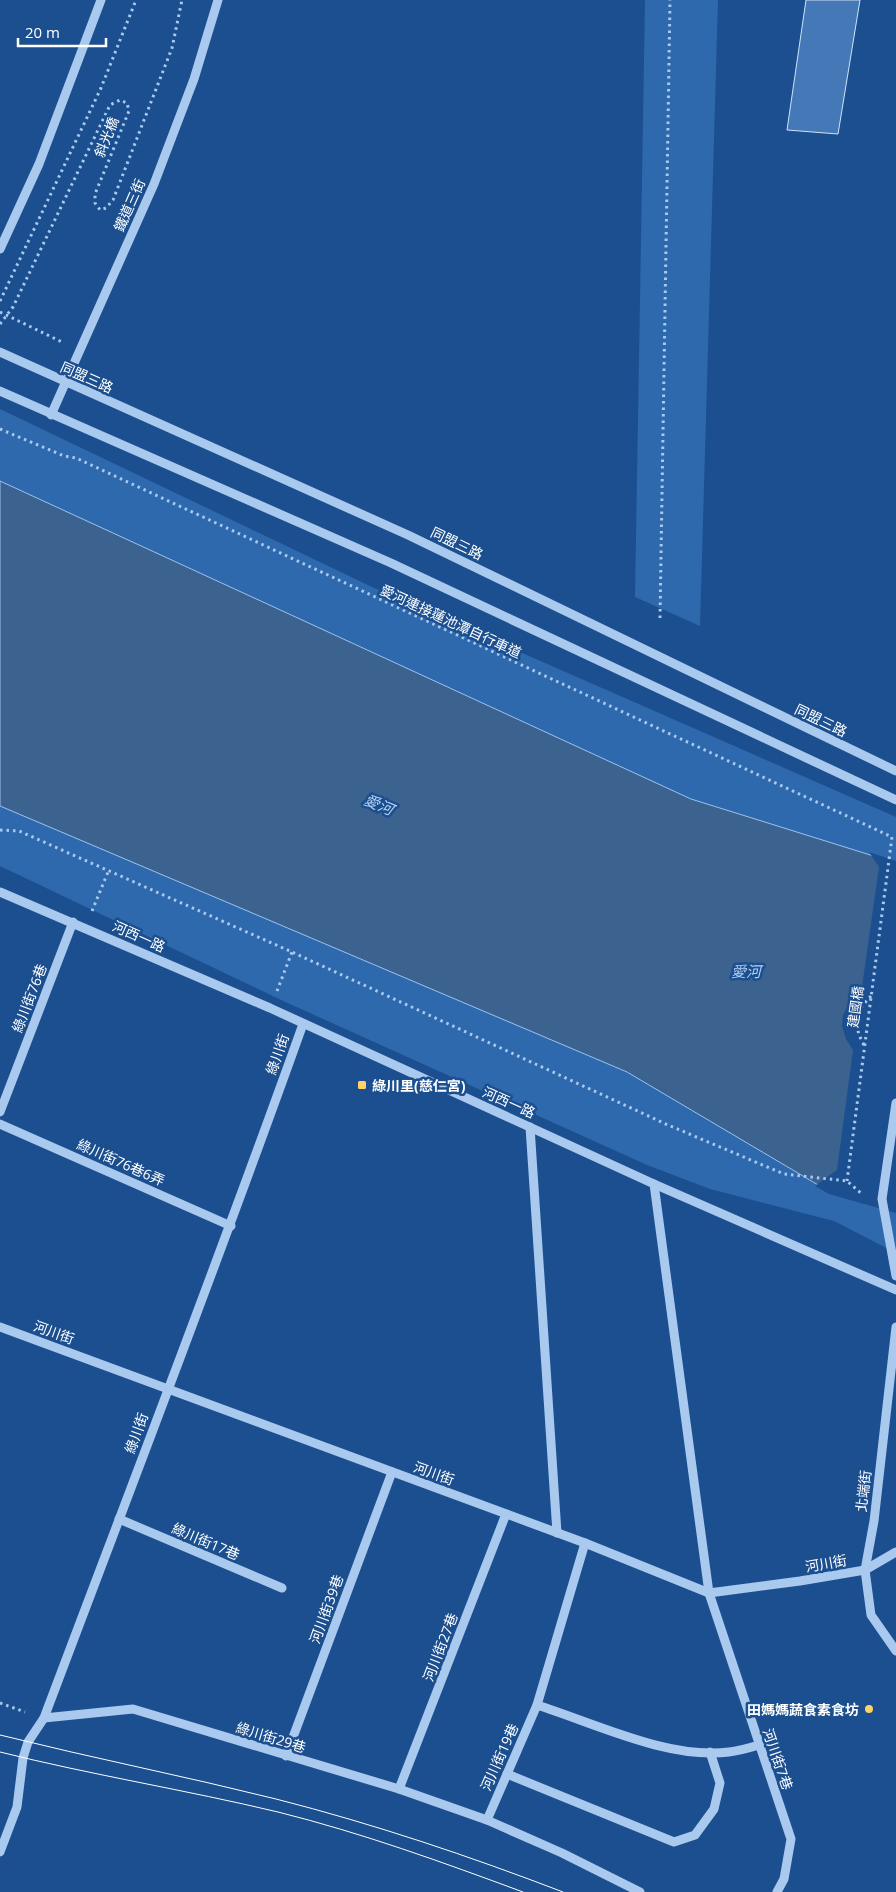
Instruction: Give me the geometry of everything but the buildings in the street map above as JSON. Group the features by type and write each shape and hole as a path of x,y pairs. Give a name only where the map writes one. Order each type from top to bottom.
{"street":[{"path":"0,249 39,164 101,0"},
{"name":"鐵道三街","path":"51,415 64,382 154,184 194,79 218,0"},
{"name":"同盟三路","path":"0,352 408,535 896,771"},
{"path":"0,392 391,563 896,800"},
{"name":"河西一路","path":"0,892 270,1008 654,1184 896,1290"},
{"name":"綠川街76巷","path":"0,1112 73,922"},
{"name":"綠川街","path":"0,1852 17,1807 23,1758 28,1742 44,1718 231,1226 302,1024"},
{"path":"896,1103 882,1199 896,1276"},
{"name":"綠川街76巷6弄","path":"0,1124 231,1226"},
{"path":"530,1127 557,1533"},
{"name":"河川街7巷","path":"654,1184 709,1593 791,1839 784,1879 777,1892"},
{"name":"河川街","path":"0,1327 585,1543 709,1593 800,1582 865,1570 896,1552"},
{"name":"北端街","path":"896,1327 874,1521 865,1570 871,1615 896,1651"},
{"name":"河川街39巷","path":"286,1756 392,1472"},
{"name":"河川街27巷","path":"399,1790 506,1514"},
{"name":"綠川街17巷","path":"119,1519 282,1588"},
{"name":"河川街19巷","path":"487,1820 537,1705 585,1543"},
{"path":"537,1705 643,1743 710,1752 728,1752 759,1745"},
{"name":"綠川街29巷","path":"44,1718 133,1708 399,1790 487,1820"},
{"path":"507,1774 674,1842 695,1835 714,1809 720,1783 710,1752"},
{"path":"487,1820 562,1853 640,1892"}],"path":[{"path":"0,301 101,88 136,0"},
{"name":"斜光橋","path":"0,324 13,307 110,105 120,100 127,104 128,111 95,194 95,203 100,210 106,208 113,200 172,48 182,0"},
{"path":"660,618 670,0"},
{"path":"0,312 62,342"},
{"name":"愛河連接蓮池潭自行車道","path":"1,430 64,456 76,458 892,837"},
{"path":"0,830 19,831 292,952 270,1008"},
{"name":"建國橋","path":"292,952 668,1125 784,1174 847,1181 892,837"},
{"path":"85,928 108,872"},
{"path":"864,1045 857,1034 856,1019 863,1004 871,995"},
{"path":"0,1703 44,1718"}],"shaded area":[{"path":"645,0 718,0 700,626 635,597"},
{"path":"0,409 372,587 896,817 896,863 691,799 0,481"},
{"path":"0,806 46,823 627,1072 830,1192 896,1210 896,1253 834,1221 710,1189 647,1165 281,1000 0,866"}],"water":[{"name":"愛河","path":"0,481 691,799 896,863 896,1210 830,1192 627,1072 0,806"}],"pier":[{"path":"869,852 896,861 896,1213 829,1194 815,1186 837,1170 853,1050 846,1039 842,1026 843,1015 853,996 862,987 879,867"}],"tram line":[{"path":"0,1735 242,1791 349,1819 421,1841 563,1892"},
{"path":"0,1752 309,1820 402,1849 523,1892"}],"place":[{"name":"綠川里(慈仁宮)","path":"362,1085"},
{"name":"田媽媽蔬食素食坊","path":"869,1709"}]}
